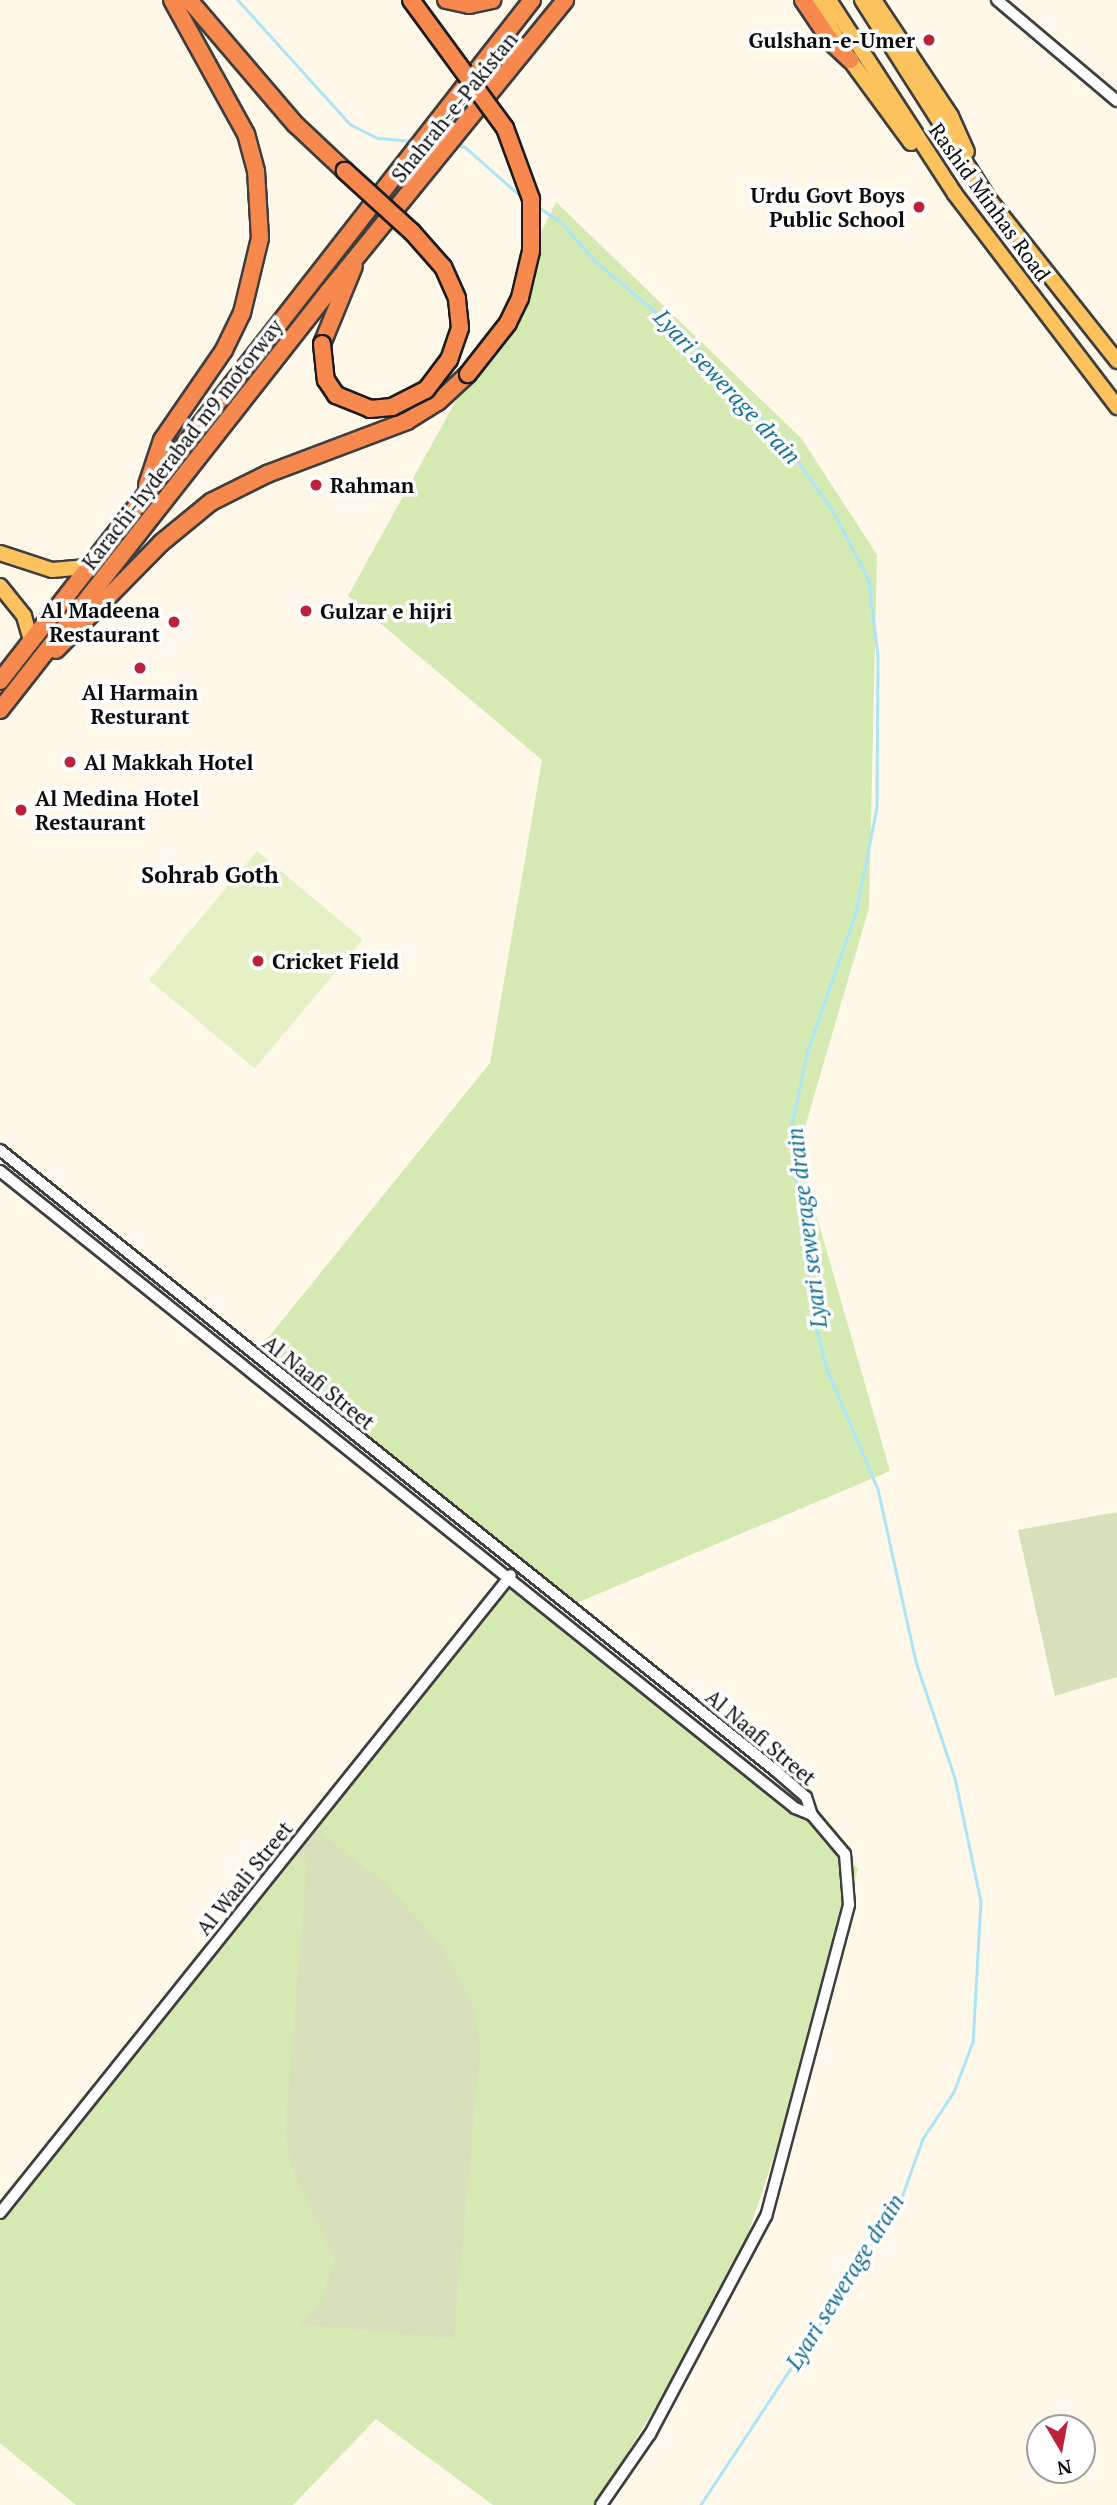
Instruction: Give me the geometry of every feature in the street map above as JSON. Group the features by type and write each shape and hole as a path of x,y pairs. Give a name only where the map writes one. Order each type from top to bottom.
{"highway":[{"path":"143,497 162,440 224,350 242,313 260,238 256,171 246,134 172,0"},
{"path":"189,0 286,114 443,267 457,298 460,328 449,360 426,390 392,407 370,410 337,395 326,380 322,344 357,257"},
{"path":"19,686 161,543 211,502 267,474 407,421 438,402 468,374 502,331 520,298 531,251 531,199 505,128 411,0"},
{"path":"446,0 469,5 492,0"},
{"name":"Shahrah-e-Pakistan","path":"0,681 30,637 383,193 532,0"},
{"name":"Shahrah-e-Pakistan","path":"401,207 565,0"},
{"path":"791,0 808,2 832,43 850,60"},
{"name":"Karachi-hyderabad m9 motorway","path":"0,710 357,257 401,207"}],"main road":[{"name":"Rashid Minhas Road","path":"828,0 955,194 1117,407"},
{"name":"Rashid Minhas Road","path":"866,0 951,116 988,198 1117,361"},
{"path":"850,60 955,194"},
{"path":"0,552 52,570 87,567"},
{"path":"0,586 24,616 30,637"}],"street":[{"path":"997,0 1117,101"},
{"name":"Al Naafi Street","path":"0,1150 517,1568 776,1771 806,1797 812,1815"},
{"name":"Al Naafi Street","path":"0,1171 794,1808 812,1815"},
{"name":"Al Waali Street","path":"0,2213 517,1568"},
{"path":"601,2505 650,2434 766,2216 849,1905 845,1854 812,1815"}],"green space":[{"path":"556,202 802,439 877,555 869,908 798,1151 890,1471 567,1607 255,1354 490,1063 542,760 348,596 474,368"},
{"name":"Cricket Field","path":"257,851 363,940 255,1068 149,980"},
{"path":"1117,1512 1117,1677 1055,1696 1018,1530"},
{"path":"508,1579 828,1832 858,1869 801,2077 730,2287 595,2505 493,2505 376,2419 293,2505 76,2505 0,2443 0,2213"},
{"path":"314,1827 386,1883 441,1945 475,2009 480,2051 454,2339 299,2324 319,2304 335,2262 290,2163 285,2133 307,1862 293,1853"}],"waterway":[{"name":"Lyari sewerage drain","path":"238,0 350,124 378,138 412,141"},
{"name":"Lyari sewerage drain","path":"457,145 465,147 522,197"},
{"name":"Lyari sewerage drain","path":"537,206 562,223 595,261 694,344 787,446 833,511 869,580 878,655 877,808 856,913 809,1047 791,1129 792,1150 814,1318 827,1369 878,1489 916,1662 955,1778 981,1901 973,2042 954,2092 923,2139 900,2203 701,2505"}],"place":[{"name":"Gulshan-e-Umer","path":"929,40"},
{"name":"Urdu Govt Boys Public School","path":"919,207"},
{"name":"Rahman","path":"316,485"},
{"name":"Gulzar e hijri","path":"306,611"},
{"name":"Al Madeena Restaurant","path":"174,622"},
{"name":"Al Harmain Resturant","path":"140,668"},
{"name":"Al Makkah Hotel","path":"70,762"},
{"name":"Al Medina Hotel Restaurant","path":"21,810"},
{"name":"Cricket Field","path":"258,961"}],"district":[{"name":"Sohrab Goth","path":"210,875"}]}
